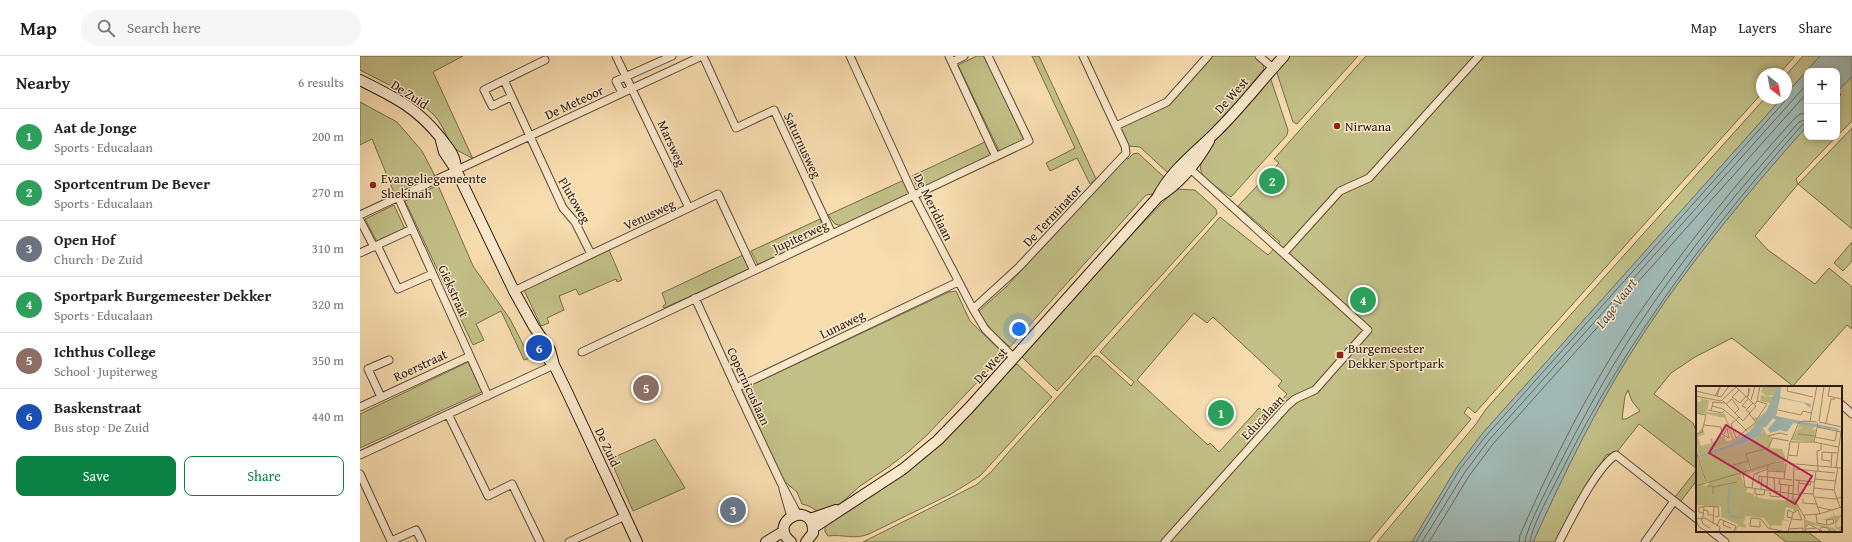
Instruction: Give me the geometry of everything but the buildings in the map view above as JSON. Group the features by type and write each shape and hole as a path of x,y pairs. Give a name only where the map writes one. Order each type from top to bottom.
{"main road":[{"name":"De West","path":"811,524 840,509 904,469 938,440 1014,358 1157,198 1164,185 1186,165 1284,56"},
{"name":"De Zuid","path":"360,80 410,106 425,119 440,137 446,157 456,170 514,291 534,327 550,350 554,364 637,542"},
{"path":"766,542 786,538 785,523 795,516 811,524 813,533 807,542"}],"street":[{"name":"Marsweg","path":"616,56 633,88 689,208"},
{"path":"622,93 616,81 672,56"},
{"name":"De Meteoor","path":"398,197 702,56"},
{"name":"Saturnusweg","path":"702,56 736,128 774,110 832,234"},
{"name":"De Meridiaan","path":"850,56 914,196 972,309 985,329 1014,358"},
{"path":"964,56 950,59 996,157"},
{"name":"Jupiterweg","path":"582,352 1029,141 988,56"},
{"path":"1083,56 1116,126 1167,102 1208,56"},
{"path":"1259,56 1273,68"},
{"path":"1284,253 1340,191 1369,178 1480,56"},
{"path":"511,97 492,106 484,90 545,60"},
{"name":"Plutoweg","path":"504,80 528,136 562,208 575,222 591,254"},
{"name":"De Terminator","path":"972,309 1019,268 1125,155 1125,146 1116,126"},
{"name":"Educalaan","path":"1165,542 1288,406 1295,399 1315,390 1368,330 1186,165"},
{"name":"Venusweg","path":"514,291 718,194 754,271"},
{"path":"360,216 398,197"},
{"name":"Giekstraat","path":"398,197 488,396"},
{"path":"360,220 398,289 432,274"},
{"path":"360,253 412,229"},
{"name":"Lunaweg","path":"736,388 958,282"},
{"name":"Copernicuslaan","path":"695,298 795,516"},
{"name":"Roerstraat","path":"360,407 470,356"},
{"name":"Roerstraat","path":"381,397 368,369 389,360"},
{"path":"360,456 554,364"},
{"path":"1842,405 1852,414"},
{"path":"448,414 488,496 512,484 540,542"},
{"path":"1559,542 1592,484 1610,459 1616,455 1696,518"},
{"path":"360,474 391,541 416,530 422,542"},
{"path":"1644,542 1674,501"},
{"path":"569,542 625,516"},
{"path":"1712,532 1725,542"}],"shaded area":[{"path":"360,56 463,56 433,72 473,159 455,148 436,118 425,107 398,90 360,70"},
{"path":"977,56 985,56 1025,142 1000,153 958,65"},
{"path":"1032,56 1039,56 1096,179 1090,184 1077,158 1050,171 1046,163 1075,148"},
{"path":"1213,56 1257,56 1262,61 1264,69 1239,99 1169,174 1140,147 1128,146 1120,128 1170,104"},
{"path":"1288,56 1358,56 1297,124 1293,122 1276,70"},
{"path":"1366,56 1795,56 1784,68 1756,68 1756,100 1475,413 1468,407 1464,413 1471,419 1369,542 863,542 976,485 991,472 1094,356 1098,356 1131,386 1134,382 1100,352 1220,217 1268,255 1280,242 1238,206 1279,163 1274,159","holes":["1194,313 1207,323 1213,317 1282,381 1278,386 1287,394 1268,416 1259,408 1219,452 1210,443 1208,445 1137,380"]},
{"path":"1803,56 1820,56 1809,68 1804,68 1804,74 1792,87 1792,68"},
{"path":"1852,76 1852,121 1840,133 1841,95 1840,89"},
{"path":"1270,77 1288,130 1287,135 1231,197 1206,178 1201,171 1201,162 1216,137"},
{"path":"360,102 397,122 422,151 435,176 395,195 372,139 360,145"},
{"path":"1760,104 1777,104 1482,434 1457,467 1412,542 1377,542 1476,424 1486,409"},
{"path":"1852,128 1852,229 1798,184"},
{"path":"1804,129 1804,140 1833,140 1796,179 1798,184 1755,236 1768,250 1815,284 1829,268 1852,287 1852,329 1847,325 1793,386 1732,338 1695,357 1671,373 1654,394 1693,423 1696,430 1696,468 1639,424 1617,452 1606,455 1559,542 1533,542 1571,461 1599,408 1629,356 1682,277 1743,200","holes":["1628,390 1632,401 1640,411 1626,419 1622,419 1625,396"]},
{"path":"985,142 993,157 919,191 912,176"},
{"path":"1138,153 1165,178 1153,194 1146,195 1010,347 992,331 978,312 1007,286 1126,158 1128,159 1133,154"},
{"path":"904,180 911,195 843,226 835,224 828,215"},
{"path":"438,185 473,266 510,319 530,358 524,360 501,311 476,324 484,340 473,345 405,201"},
{"path":"1176,189 1195,190 1216,209 1217,214 1057,391 1022,357 1131,235"},
{"path":"394,205 405,229 377,242 365,219"},
{"path":"820,219 824,229 823,235 758,265 751,251"},
{"path":"1852,242 1852,261 1843,271 1834,263"},
{"path":"609,250 622,280 617,282 616,279 579,295 576,289 559,296 564,310 547,318 549,323 541,326 524,290"},
{"path":"743,255 750,269 664,308 663,306 666,304 662,293"},
{"path":"956,291 970,321 1004,354 927,435 887,468 860,486 840,504 820,513 809,506 802,504 797,492 784,481 741,390 949,292"},
{"path":"468,362 482,392 360,448 360,414"},
{"path":"1017,364 1052,397 980,476 951,494 864,536 828,536 825,532 825,525 859,504 924,457 983,401"},
{"path":"655,439 685,488 633,511 610,459"},
{"path":"1696,470 1696,481 1681,501 1675,497"},
{"path":"1773,532 1808,532 1821,542 1786,542"}],"water":[{"path":"1820,56 1852,56 1852,76 1840,89 1840,68 1809,68"},
{"name":"Lage Vaart","path":"1804,74 1804,129 1764,175 1702,251 1682,277 1645,331 1629,356 1585,434 1533,542 1412,542 1457,467 1482,434 1777,104 1792,104 1792,87"}],"place":[{"name":"Nirwana","path":"1337,126"},
{"name":"Sportcentrum De Bever","path":"1272,181"},
{"name":"Evangeliegemeente Shekinah","path":"373,185"},
{"name":"Sportpark Burgemeester Dekker","path":"1363,300"},
{"name":"Baskenstraat","path":"539,348"},
{"name":"Burgemeester Dekker Sportpark","path":"1340,355"},
{"name":"Ichthus College","path":"646,388"},
{"name":"Aat de Jonge","path":"1221,413"},
{"name":"Open Hof","path":"733,510"}]}
